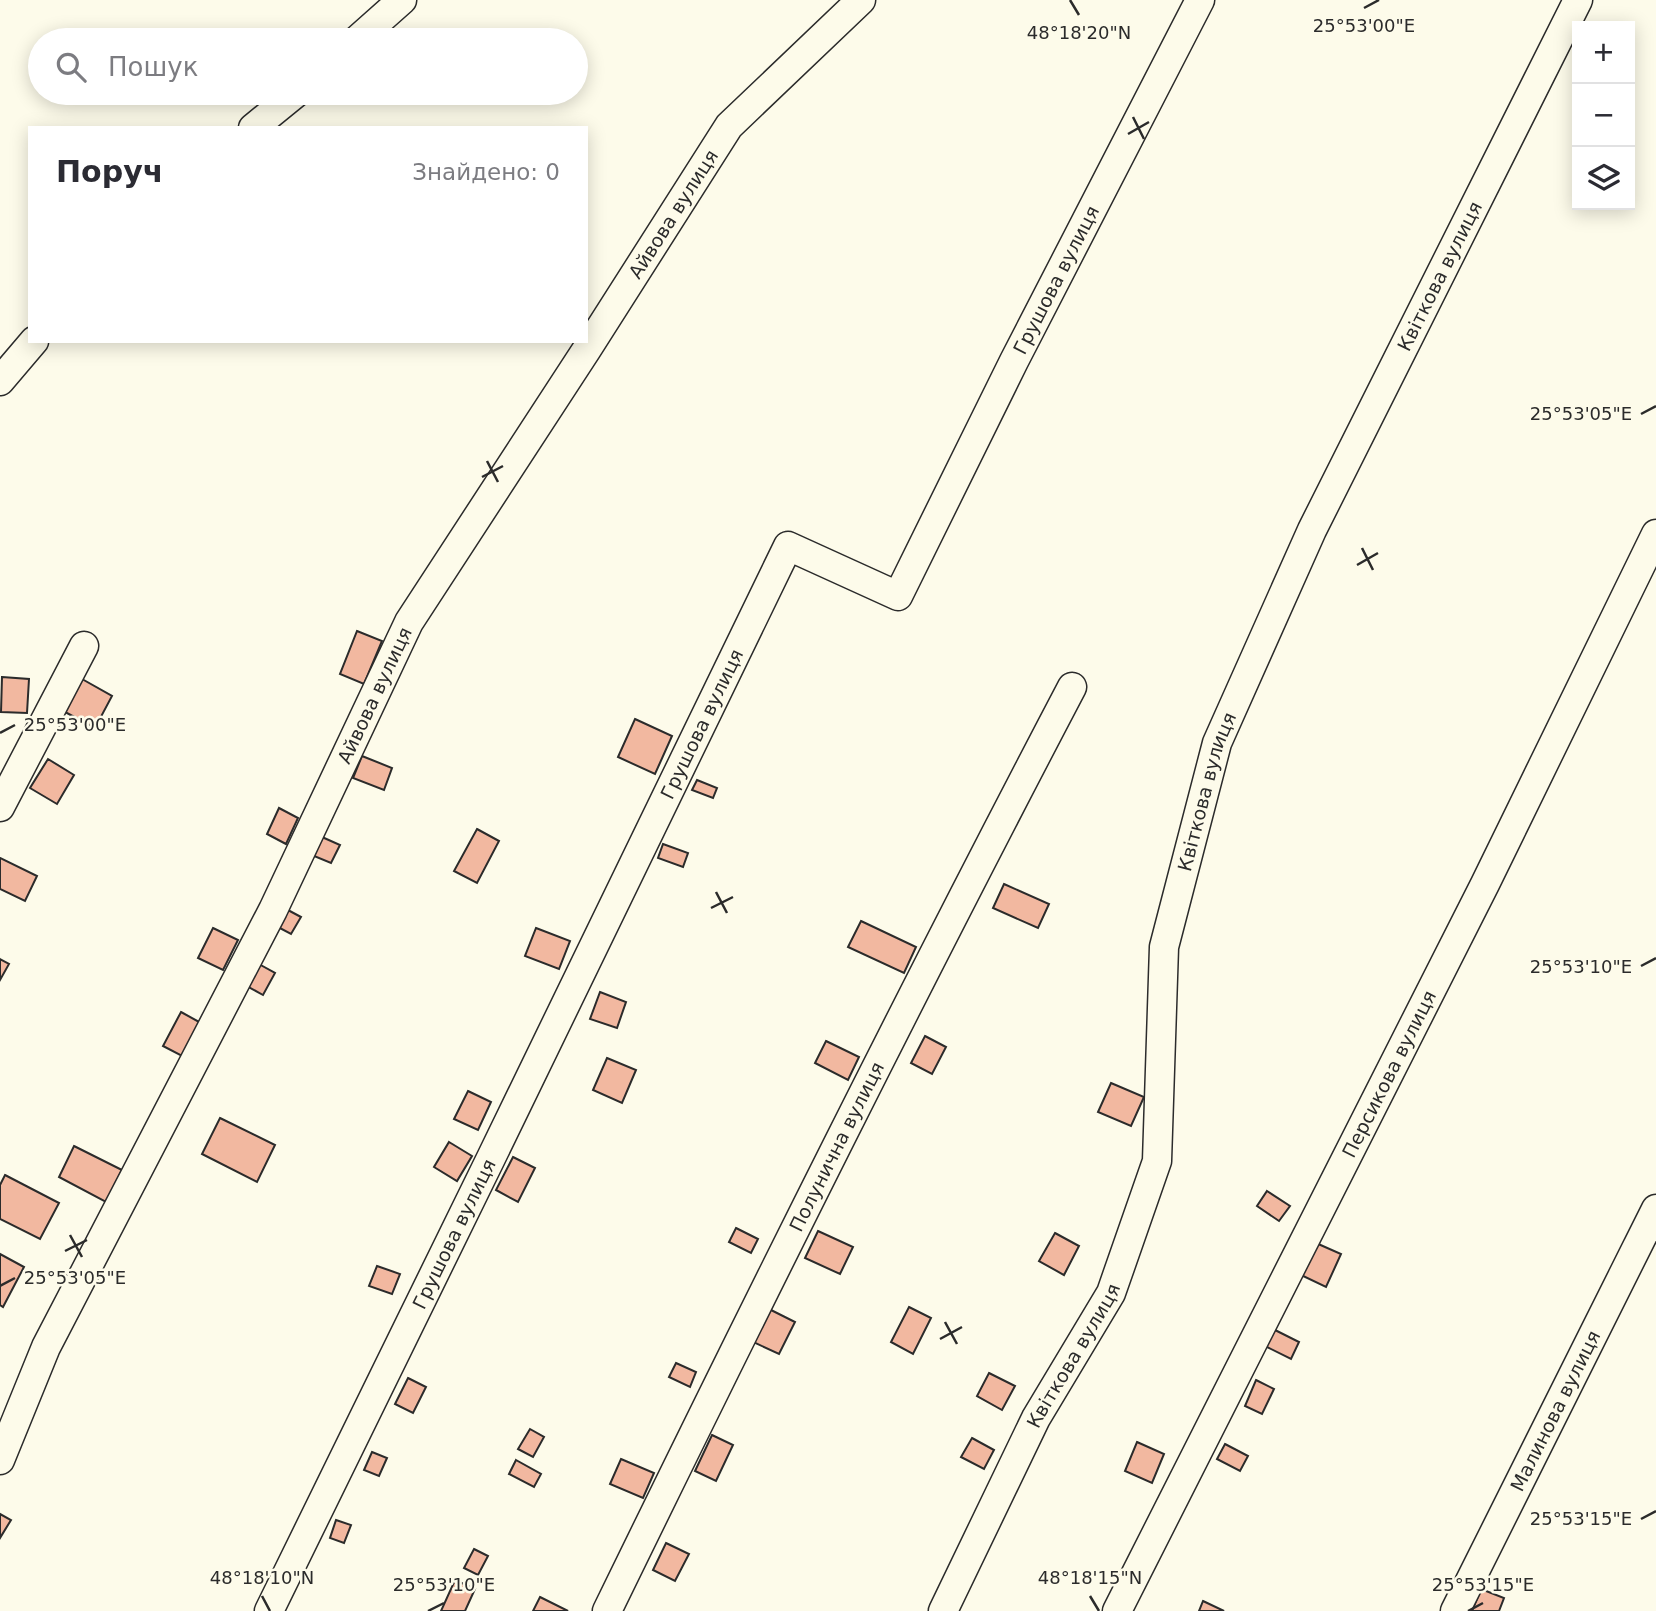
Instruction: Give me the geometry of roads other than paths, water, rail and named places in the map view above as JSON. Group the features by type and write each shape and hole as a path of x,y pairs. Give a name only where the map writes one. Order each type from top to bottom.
{"street":[{"path":"370,28 402,0"},
{"name":"Айвова вулиця","path":"0,1460 46,1347 273,910 409,622 729,126 861,0"},
{"name":"Грушова вулиця","path":"269,1611 788,546 898,596 1014,361 1200,0"},
{"name":"Квіткова вулиця","path":"943,1611 1036,1418 1111,1293 1157,1161 1164,947 1217,743 1312,530 1578,0"},
{"path":"255,126 281,105"},
{"path":"0,381 32,343"},
{"name":"Персикова вулиця","path":"1117,1611 1485,884 1656,534"},
{"path":"0,807 83,646"},
{"name":"Полунична вулиця","path":"607,1611 741,1335 972,878 1072,687"},
{"name":"Малинова вулиця","path":"1455,1611 1656,1209"}]}
